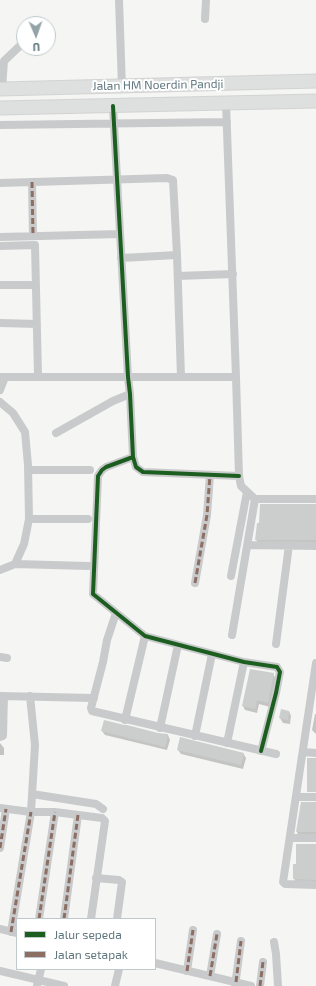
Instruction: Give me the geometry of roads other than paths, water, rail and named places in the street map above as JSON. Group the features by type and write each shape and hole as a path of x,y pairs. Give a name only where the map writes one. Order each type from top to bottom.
{"main road":[{"name":"Jalan HM Noerdin Pandji","path":"1,89 316,81"},
{"path":"227,84 223,95 227,103"},
{"name":"Jalan HM Noerdin Pandji","path":"0,108 316,101"}],"street":[{"path":"119,0 122,87"},
{"path":"205,19 206,0"},
{"path":"1,89 4,60 16,49"},
{"path":"227,103 239,476 241,486 255,499 316,499"},
{"path":"113,106 130,394 132,457 136,467 143,472 239,476"},
{"path":"0,125 227,122"},
{"path":"0,182 167,178 173,180 181,377"},
{"path":"32,182 33,236"},
{"path":"0,237 120,234"},
{"path":"0,246 35,245 38,376"},
{"path":"121,258 177,255"},
{"path":"178,276 233,274"},
{"path":"0,285 36,285"},
{"path":"0,323 37,324"},
{"path":"0,390 3,377 236,377"},
{"path":"56,433 113,401 130,394"},
{"path":"0,402 12,413 25,432 28,470 29,519 24,544 15,564"},
{"path":"132,457 106,467 98,476 93,594 145,636 244,662 277,667 280,672 261,751"},
{"path":"28,470 90,470"},
{"path":"196,583 207,514 210,475"},
{"path":"231,576 247,492"},
{"path":"232,635 255,499"},
{"path":"29,519 88,520"},
{"path":"248,545 316,546"},
{"path":"276,644 289,545"},
{"path":"0,570 15,564 88,566"},
{"path":"116,613 107,640 91,708 93,712 276,754"},
{"path":"125,720 145,636"},
{"path":"160,728 178,645"},
{"path":"195,736 212,654"},
{"path":"227,743 244,662"},
{"path":"316,663 313,709 303,752 283,882 284,884 316,885"},
{"path":"0,737 3,736 2,696 94,698"},
{"path":"0,929 14,932 31,812 35,745 30,696"},
{"path":"303,752 316,753"},
{"path":"32,794 96,804 103,809"},
{"path":"296,797 316,797"},
{"path":"0,848 3,808 31,812 55,812 102,818 105,820 91,918"},
{"path":"39,918 55,812"},
{"path":"64,918 78,816"},
{"path":"290,838 316,838"},
{"path":"96,878 119,880 122,882 117,918"},
{"path":"187,970 193,930"},
{"path":"210,976 217,934"},
{"path":"236,984 241,941"},
{"path":"274,942 278,986"},
{"path":"260,986 263,962"},
{"path":"156,963 187,970 236,984 251,986"},
{"path":"37,983 41,970"},
{"path":"115,986 119,970"},
{"path":"0,972 37,983 64,986"}]}
